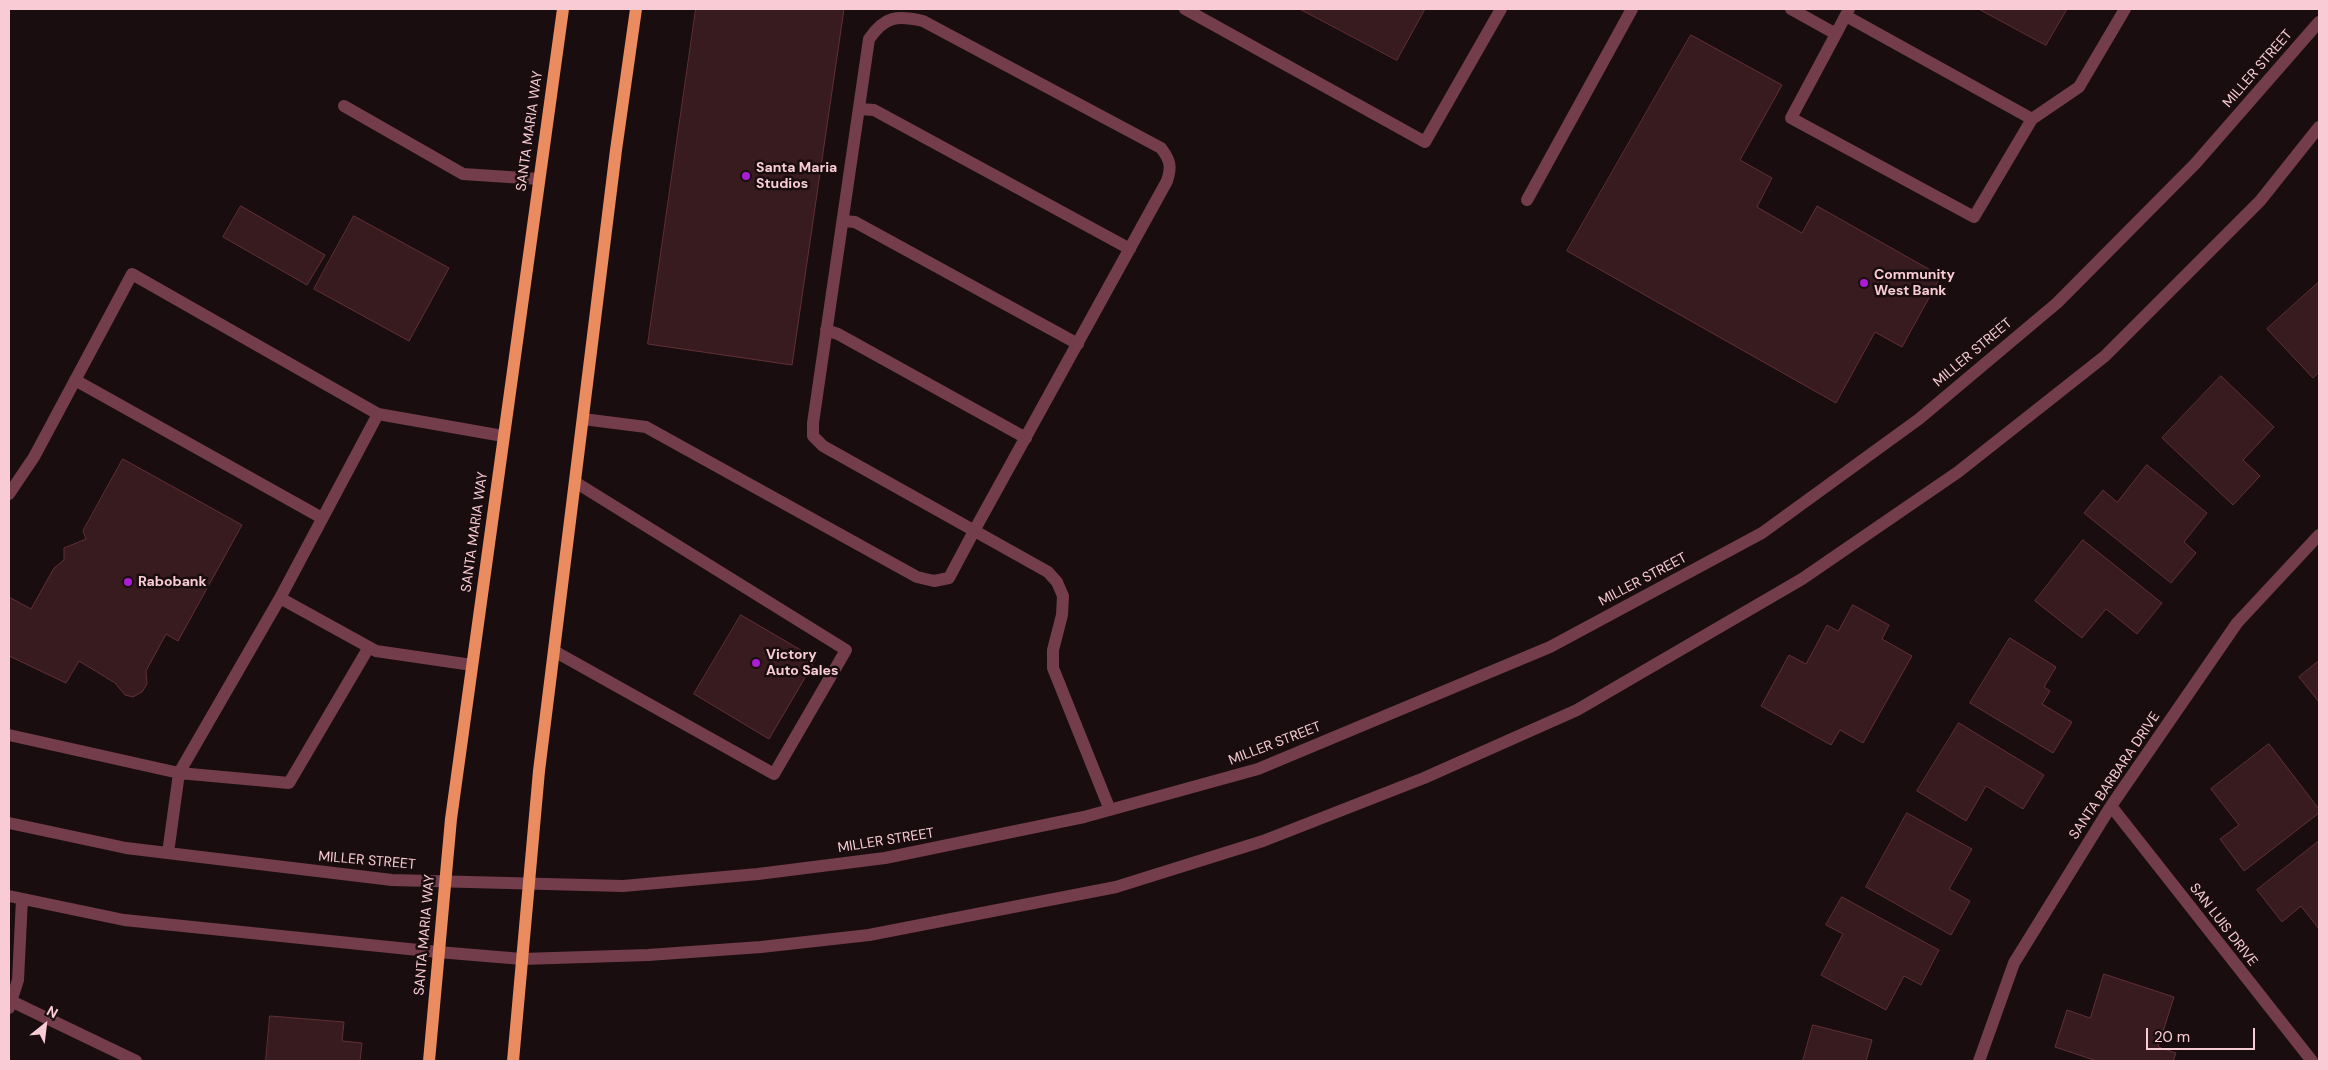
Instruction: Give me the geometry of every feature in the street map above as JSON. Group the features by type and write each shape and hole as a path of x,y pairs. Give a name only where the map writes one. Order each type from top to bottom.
{"main road":[{"name":"SANTA MARIA WAY","path":"429,1061 450,819 563,9"},
{"path":"513,1061 539,771 616,150 636,9"}],"street":[{"path":"1185,9 1425,142 1501,9"},
{"path":"1527,200 1632,9"},
{"path":"1791,9 1836,34"},
{"path":"2032,119 1848,12 1791,118 1974,217 2032,119 2079,87 2126,9"},
{"path":"583,419 646,427 917,577 934,581 949,578 974,531 1167,181 1171,170 1170,160 1161,148 923,21 908,17 894,18 878,26 870,39 813,422 813,436 823,446 974,531 1048,572 1056,582 1063,596 1062,615 1053,650 1053,668 1110,810"},
{"name":"MILLER STREET","path":"9,823 126,848 392,880 622,886 758,874 885,858 1110,810 1258,769 1550,647 1762,533 1919,418 2057,303 2195,164 2319,22"},
{"path":"344,106 463,174 539,179"},
{"path":"859,109 874,110 1130,248"},
{"path":"9,896 124,920 438,952 522,959 658,954 869,935 1116,887 1263,841 1424,778 1577,710 1802,580 1958,472 2105,356 2260,201 2319,127"},
{"path":"843,220 855,222 1078,344"},
{"path":"9,494 34,457 132,274 378,414 503,436"},
{"path":"826,330 838,334 1026,438"},
{"path":"75,380 322,518"},
{"path":"168,854 179,773 280,598 378,414"},
{"path":"554,651 774,774 846,650 575,482"},
{"name":"SANTA BARBARA DRIVE","path":"1979,1061 2014,963 2111,806 2237,623 2319,535"},
{"path":"280,598 376,651 472,665"},
{"path":"9,735 179,773 289,783 369,647"},
{"name":"SAN LUIS DRIVE","path":"2111,806 2312,1061"},
{"path":"22,899 18,980 10,1005 136,1061"}],"building":[{"name":"Santa Maria Studios","path":"696,9 844,9 792,365 648,344"},
{"path":"1300,9 1425,9 1397,60"},
{"path":"1979,9 2067,9 2046,45"},
{"path":"1691,35 1782,85 1740,160 1772,178 1757,207 1802,233 1817,206 1941,276 1902,347 1875,332 1836,403 1567,251"},
{"path":"241,206 325,255 307,285 223,237"},
{"path":"354,216 449,268 409,341 314,289"},
{"path":"2319,282 2319,372 2313,378 2267,329"},
{"path":"2221,376 2274,427 2243,460 2260,476 2233,505 2162,438"},
{"name":"Rabobank","path":"123,459 242,525 178,641 166,634 146,671 147,684 142,692 133,697 125,695 115,683 79,661 66,683 9,656 9,597 31,609 54,568 64,560 64,548 86,539 83,531"},
{"path":"2147,465 2207,513 2184,542 2196,553 2171,583 2084,513 2103,490 2117,502"},
{"path":"2083,540 2162,603 2137,634 2106,609 2082,638 2035,601"},
{"path":"1853,605 1889,625 1882,639 1912,656 1863,743 1840,730 1831,745 1761,706 1789,655 1806,664 1827,625 1838,631"},
{"path":"741,615 816,659 769,739 694,694"},
{"path":"2010,638 2056,667 2044,687 2050,691 2042,704 2072,722 2053,753 1970,703"},
{"path":"2319,661 2319,702 2299,677"},
{"path":"1959,723 2044,775 2023,809 1986,786 1966,821 1917,791"},
{"path":"2269,744 2319,809 2319,813 2244,871 2220,839 2239,825 2211,789"},
{"path":"1907,813 1972,849 1949,889 1970,901 1951,935 1866,887"},
{"path":"2319,841 2319,929 2301,906 2282,922 2257,890"},
{"path":"1842,897 1939,950 1921,985 1904,976 1886,1010 1821,975 1843,934 1826,925"},
{"path":"2104,974 2174,997 2158,1047 2176,1053 2173,1061 2097,1061 2055,1047 2067,1010 2090,1018"},
{"path":"270,1016 344,1022 342,1041 362,1043 360,1061 266,1061"},
{"path":"1813,1025 1872,1040 1866,1061 1803,1061"}],"place":[{"name":"Santa Maria Studios","path":"746,176"},
{"name":"Community West Bank","path":"1864,283"},
{"name":"Rabobank","path":"128,582"},
{"name":"Victory Auto Sales","path":"756,663"}]}
